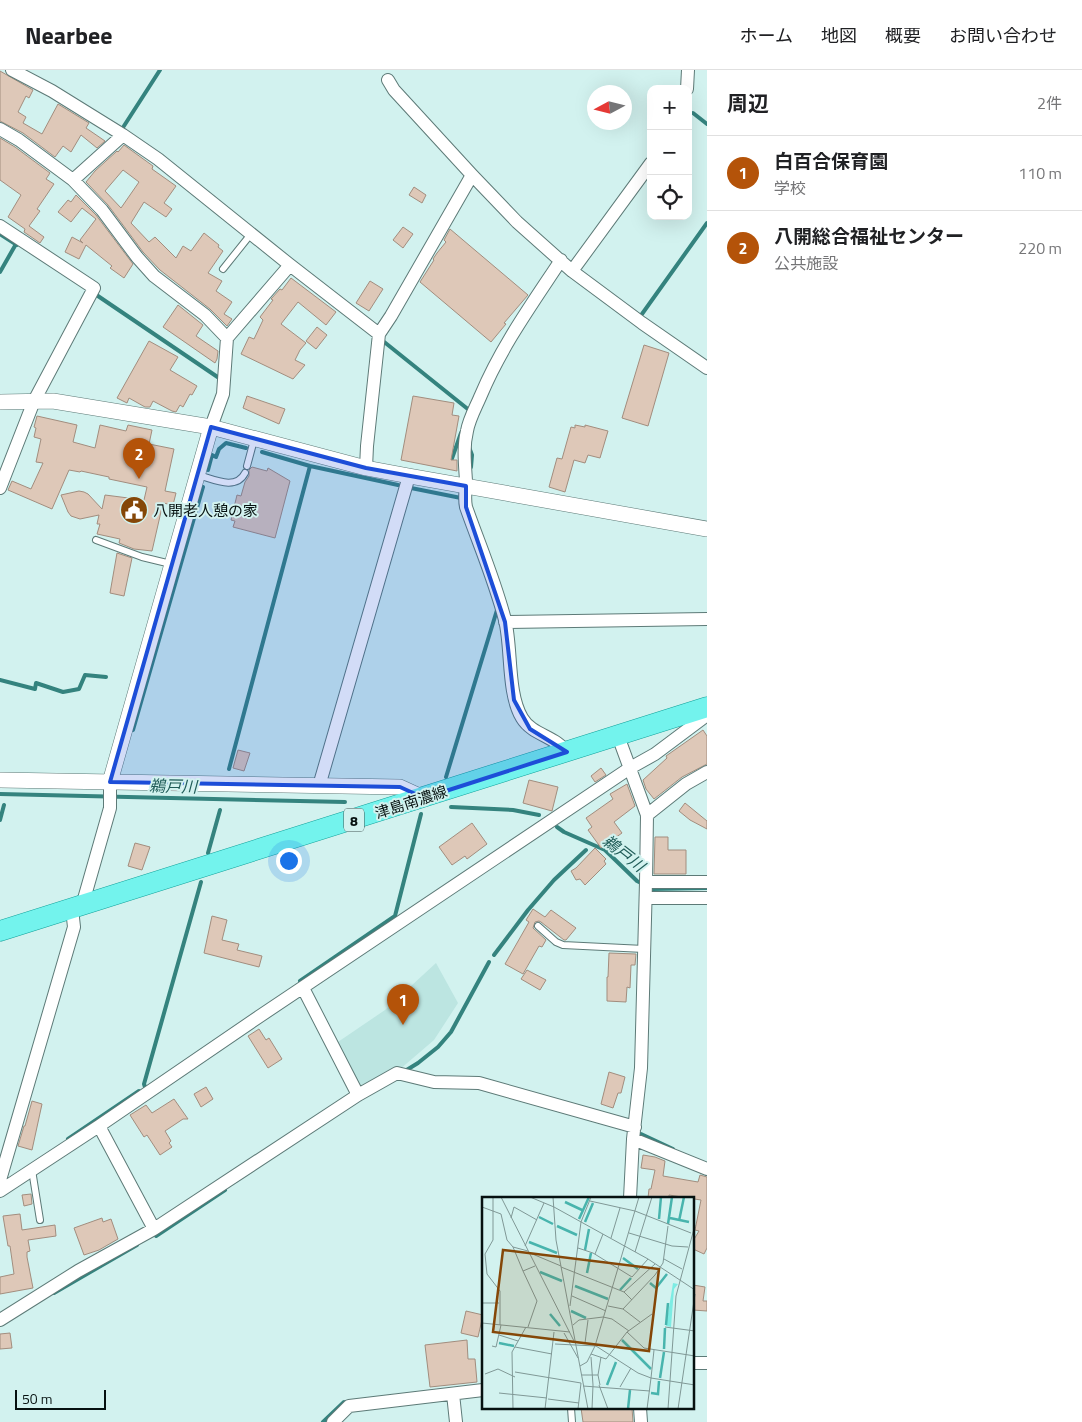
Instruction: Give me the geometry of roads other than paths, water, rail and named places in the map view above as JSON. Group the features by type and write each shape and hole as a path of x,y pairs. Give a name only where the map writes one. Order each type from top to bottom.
{"main road":[{"name":"津島南濃線","path":"0,931 707,708"}],"street":[{"path":"12,70 52,91 158,159 379,334"},
{"path":"687,85 688,70"},
{"path":"388,80 394,90 517,222 572,271 707,368"},
{"path":"0,129 19,140 73,180 102,210 137,257 154,276 205,315 227,338"},
{"path":"73,180 123,135"},
{"path":"572,271 647,168"},
{"path":"366,468 379,334 472,175"},
{"path":"0,226 94,288 34,401 0,488"},
{"path":"561,260 520,322 490,375 471,418 464,445 466,486 464,499 505,622 514,700 521,718 530,729 562,746 566,752"},
{"path":"0,1180 74,927 77,907 110,805 110,786 211,427 223,394 227,338 290,265"},
{"path":"0,402 53,401 211,427 366,468 707,529"},
{"path":"319,786 409,476"},
{"path":"505,622 707,619"},
{"path":"0,1191 630,768 654,754 707,714"},
{"path":"618,736 647,815 641,1068 630,1197"},
{"path":"647,815 686,784 707,772"},
{"path":"0,780 110,786 400,787 424,798"},
{"path":"646,891 707,882"},
{"path":"646,891 707,898"},
{"path":"303,988 358,1095"},
{"path":"0,1320 78,1271 154,1229 358,1095 397,1073 434,1082 479,1083 634,1133 707,1169"},
{"path":"99,1126 154,1229"},
{"path":"694,1363 707,1363"},
{"path":"333,1422 349,1406 482,1390"},
{"path":"453,1394 456,1422"}],"lane":[{"path":"223,269 251,234"},
{"path":"198,475 229,484 242,479 254,438"},
{"path":"96,540 142,557 172,564"},
{"path":"538,926 556,942 563,945 644,949"},
{"path":"32,1170 40,1220"}],"waterway":[{"path":"122,129 160,70"},
{"path":"693,113 707,124"},
{"path":"642,314 707,223"},
{"path":"0,234 17,245"},
{"path":"0,272 16,244"},
{"path":"95,294 219,378 219,381"},
{"path":"383,341 469,410"},
{"path":"450,464 461,433"},
{"path":"208,470 212,455 216,457 219,449 226,443 246,448"},
{"path":"469,447 472,455 471,467"},
{"path":"262,452 310,466 398,485"},
{"path":"229,769 310,466"},
{"path":"133,730 203,487"},
{"path":"411,488 461,498 462,501"},
{"path":"446,777 497,610"},
{"path":"0,680 35,689 36,683 63,692 79,689 85,675 106,677"},
{"name":"鵜戸川","path":"0,794 345,802"},
{"path":"0,820 4,805"},
{"name":"鵜戸川","path":"451,807 513,810 539,815"},
{"path":"208,853 220,810"},
{"path":"300,981 395,916 421,814"},
{"name":"鵜戸川","path":"557,827 605,850 637,881 653,889 707,888"},
{"path":"494,955 528,910 554,880 586,850"},
{"path":"145,1087 144,1084 201,882"},
{"path":"405,1071 438,1047 451,1032 489,962"},
{"path":"68,1139 139,1091"},
{"path":"641,1134 673,1149"},
{"path":"156,1236 225,1190"},
{"path":"54,1293 137,1245"},
{"path":"323,1422 344,1402"}],"place":[{"name":"八開総合福祉センター","path":"139,479"},
{"name":"八開老人憩の家","path":"134,510"},
{"name":"白百合保育園","path":"403,1025"}]}
